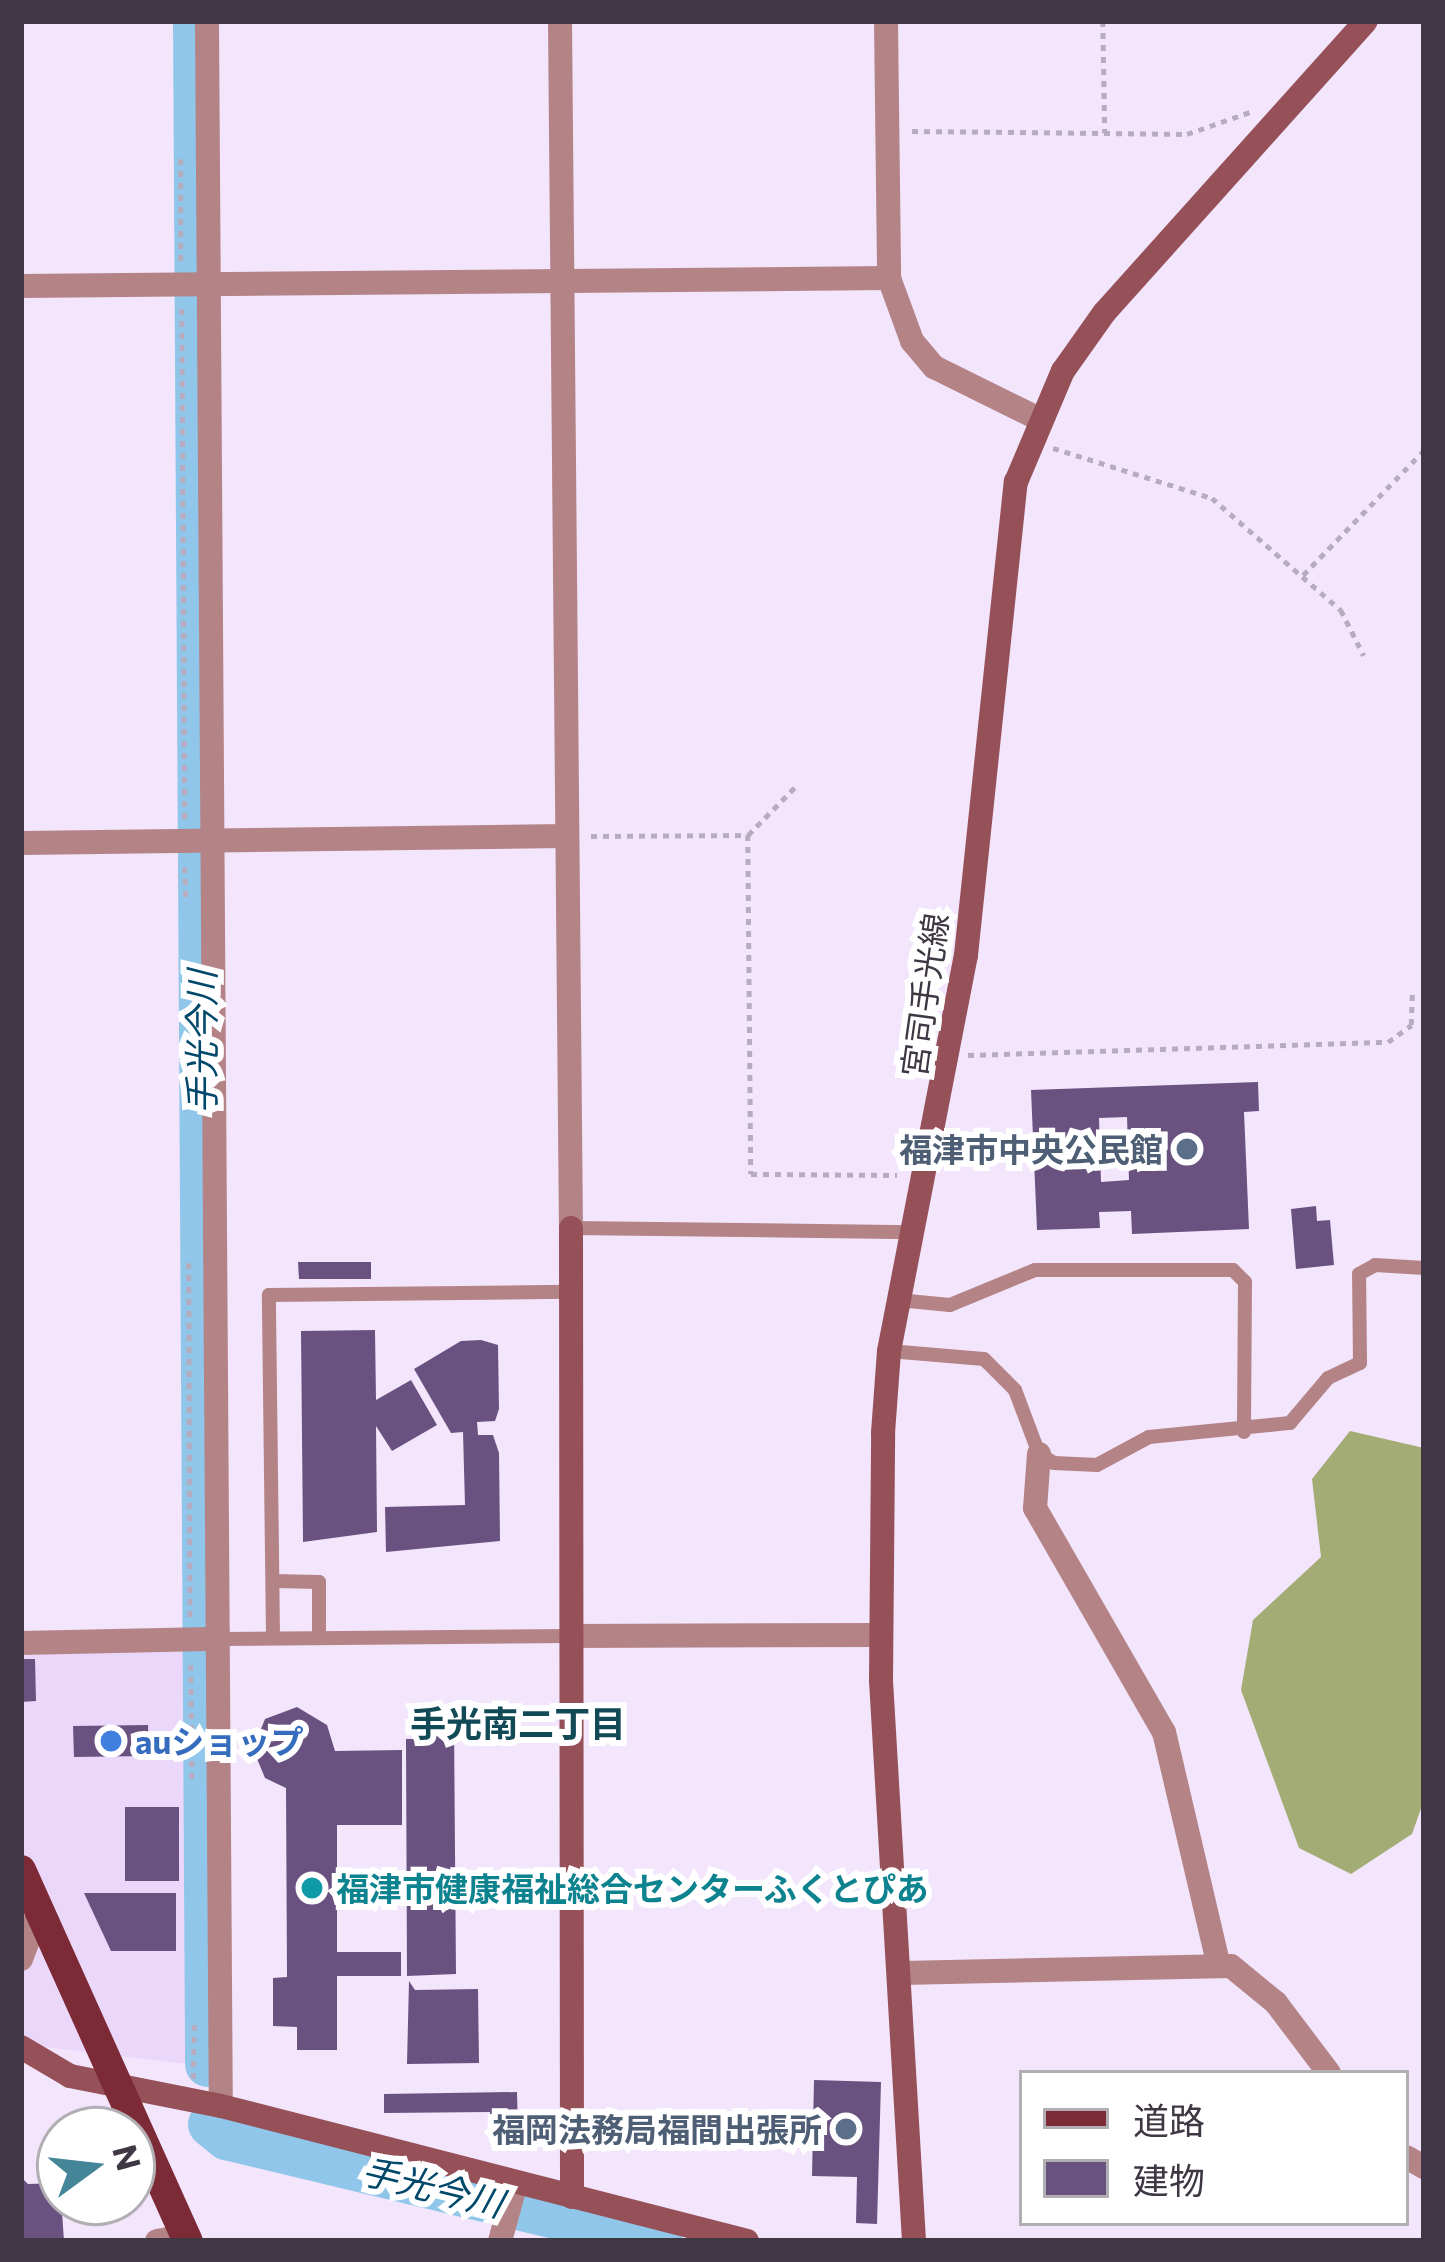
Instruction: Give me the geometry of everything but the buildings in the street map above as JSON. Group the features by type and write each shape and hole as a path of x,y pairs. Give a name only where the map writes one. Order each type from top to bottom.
{"main road":[{"name":"宮司手光線","path":"914,2241 880,1635 889,1351 950,1054 1006,533 1034,430 1104,313 1366,21"},
{"path":"571,1228 572,2197"},
{"path":"21,1870 117,2085 177,2239"},
{"path":"21,2047 70,2076 221,2106 746,2241"}],"street":[{"path":"207,21 196,284 199,841 205,1641 221,2106"},
{"path":"560,21 571,1228"},
{"path":"886,21 889,278 912,341 934,368 1034,430"},
{"path":"21,286 889,278"},
{"path":"21,843 567,836"},
{"path":"1039,1454 1035,1508 1164,1732 1219,1966"},
{"path":"570,1636 880,1635"},
{"path":"21,1643 205,1641"},
{"path":"21,1959 39,1911"},
{"path":"901,1973 1232,1966 1276,2003 1327,2070"},
{"path":"500,2241 516,2182"}],"lane":[{"path":"571,1228 913,1232"},
{"path":"889,1351 984,1359 1016,1390 1039,1454 1054,1463 1097,1465 1148,1437 1244,1432 1290,1423 1328,1378 1360,1363 1359,1274 1367,1267 1424,1268"},
{"path":"898,1300 950,1306 1035,1270 1233,1270 1245,1282 1244,1432"},
{"path":"273,1636 269,1295 568,1292"},
{"path":"272,1581 320,1582 319,1636"},
{"path":"205,1641 273,1636 570,1636"}],"path":[{"path":"1103,21 1105,133"},
{"path":"888,131 1210,130 1254,110"},
{"path":"187,925 199,841 196,284"},
{"path":"1034,430 1196,489 1342,610 1364,656"},
{"path":"1302,577 1424,450"},
{"path":"798,784 748,835 751,1174 926,1175"},
{"path":"567,836 748,835"},
{"path":"950,1054 1388,1042 1412,1025 1412,992"},
{"path":"188,1245 205,1641 192,1781"},
{"path":"191,2100 194,2022"}],"shaded area":[{"path":"21,1650 184,1652 187,2064 21,2044"}],"green space":[{"path":"1350,1431 1424,1448 1424,1800 1412,1834 1351,1874 1299,1848 1241,1690 1253,1620 1321,1557 1312,1479"}],"waterway":[{"name":"手光今川","path":"195,21 207,2064"},
{"name":"手光今川","path":"210,2124 226,2137 660,2241"}],"place":[{"name":"福津市中央公民館","path":"1187,1149"},
{"name":"auショップ","path":"111,1741"},
{"name":"福津市健康福祉総合センターふくとぴあ","path":"312,1888"},
{"name":"福岡法務局福間出張所","path":"846,2129"}],"district":[{"name":"手光南二丁目","path":"518,1723"}]}
